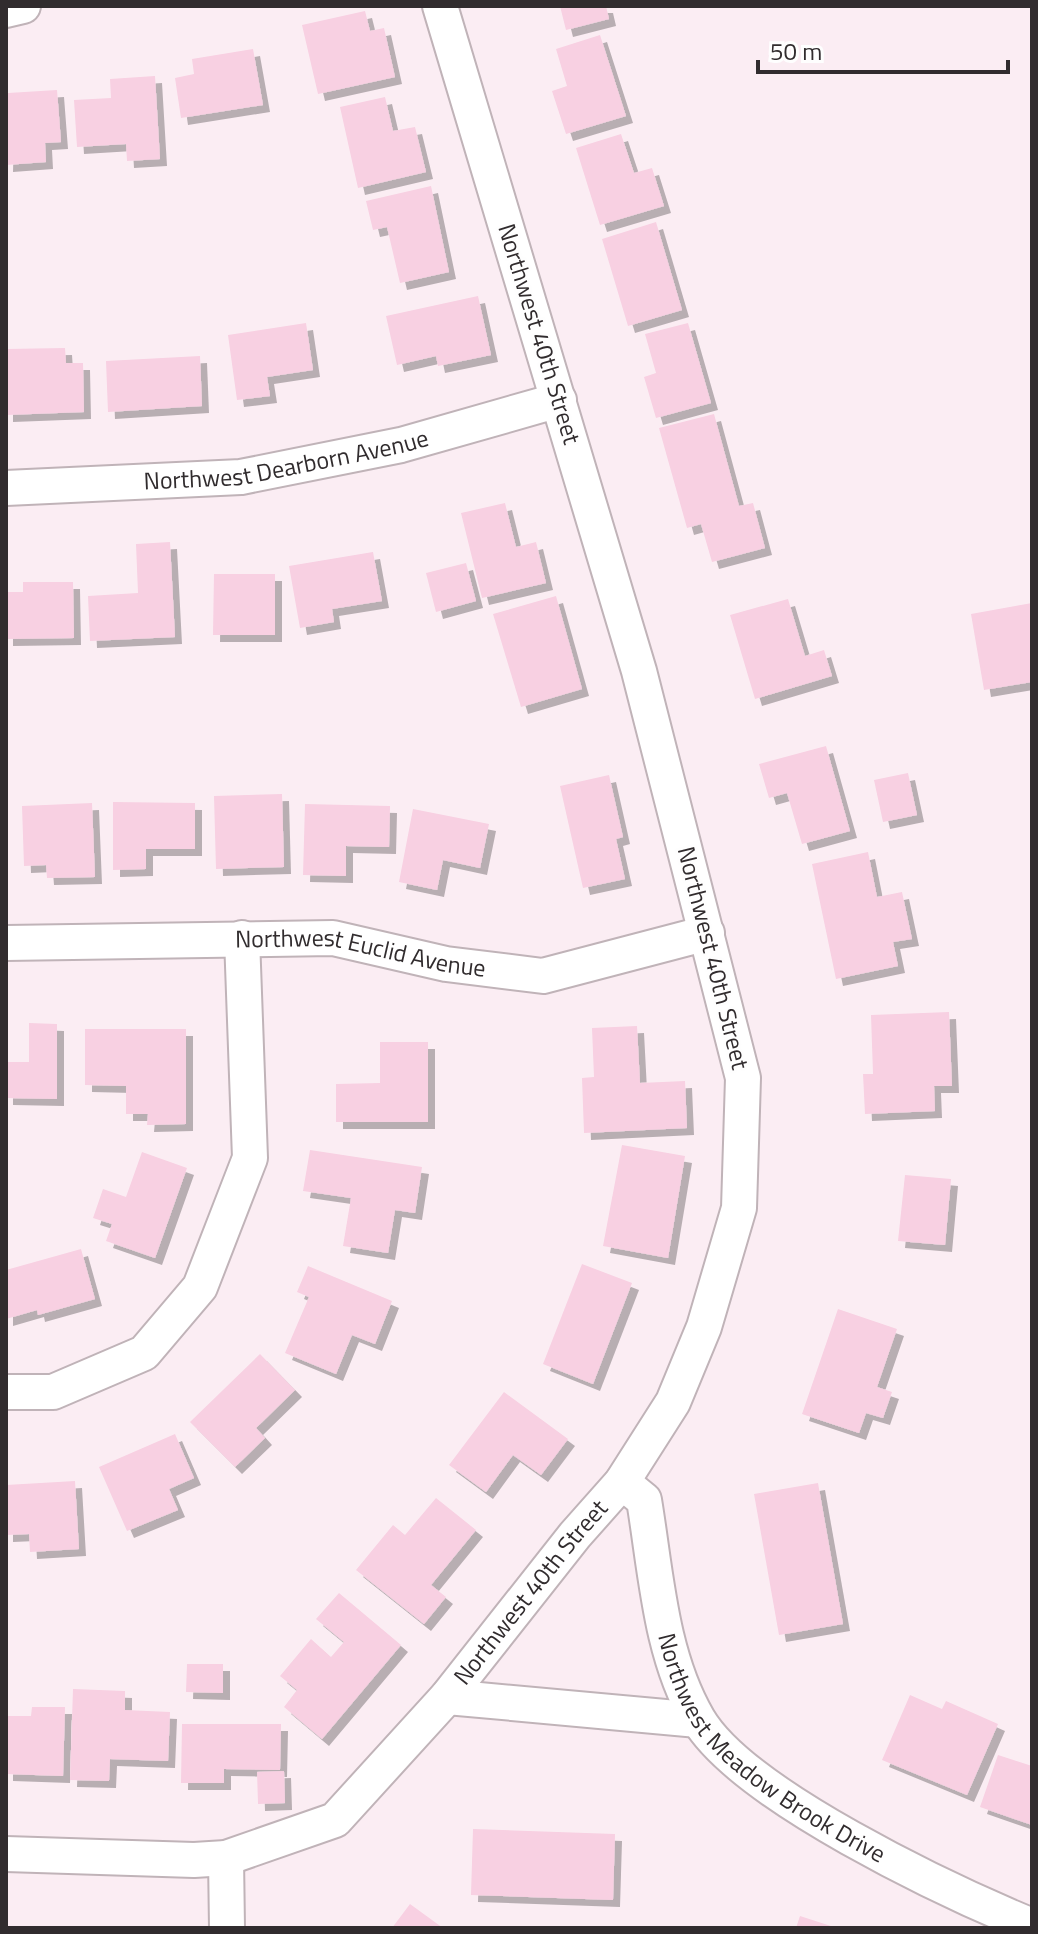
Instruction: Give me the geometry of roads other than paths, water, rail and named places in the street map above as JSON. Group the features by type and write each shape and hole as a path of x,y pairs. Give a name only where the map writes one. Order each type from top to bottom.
{"street":[{"path":"6,10 23,6"},
{"name":"Northwest 40th Street","path":"226,1858 335,1820 447,1697 575,1535 622,1482 673,1402 704,1327 739,1208 743,1078 707,933 639,671 440,6"},
{"name":"Northwest Dearborn Avenue","path":"6,488 241,477 401,445 559,400"},
{"name":"Northwest Euclid Avenue","path":"6,943 333,938 446,964 543,976 707,933"},
{"path":"6,1392 53,1392 144,1353 200,1287 250,1158 242,938"},
{"name":"Northwest Meadow Brook Drive","path":"622,1482 644,1500 671,1658 698,1720 732,1760 807,1812 987,1918 1032,1926"},
{"path":"447,1697 698,1720"},
{"path":"6,1854 194,1860 226,1858 227,1928"}]}
